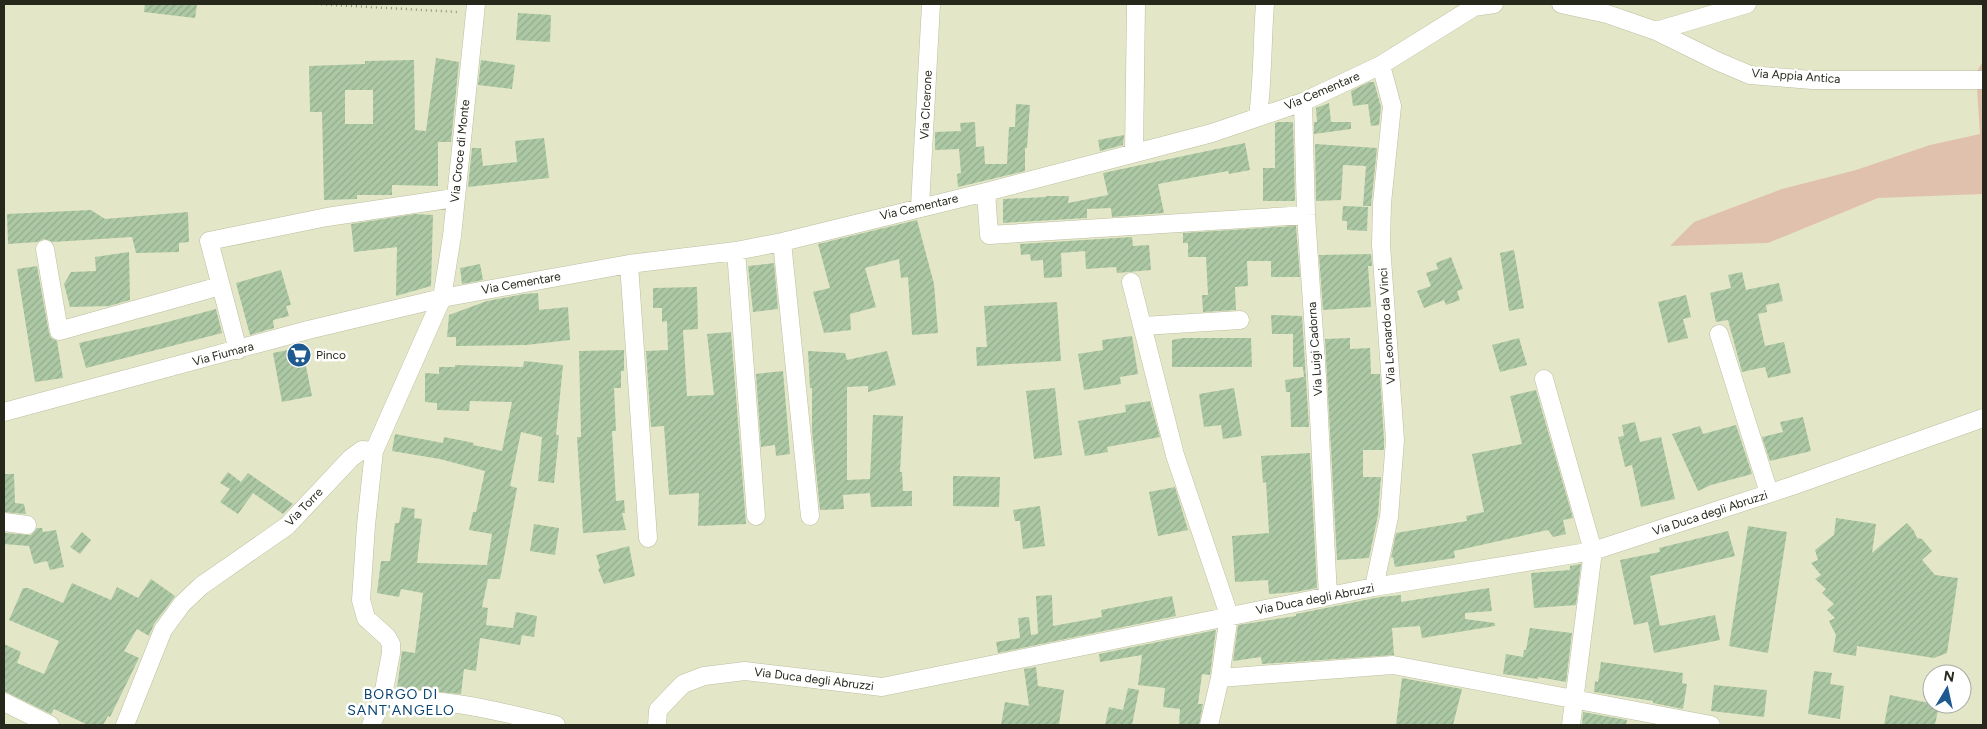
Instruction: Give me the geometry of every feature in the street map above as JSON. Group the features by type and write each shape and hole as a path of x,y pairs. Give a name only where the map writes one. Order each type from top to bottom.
{"street":[{"name":"Via CIcerone","path":"920,206 931,4"},
{"path":"1134,152 1136,4"},
{"path":"1258,116 1262,86 1262,36 1265,4"},
{"path":"1381,65 1474,8 1494,4"},
{"name":"Via Appia Antica","path":"1561,4 1608,14 1656,31 1750,75 1812,80 1983,80"},
{"path":"1656,31 1747,4"},
{"name":"Via Croce di Monte","path":"442,298 452,236 454,198 475,8"},
{"name":"Via Cementare","path":"442,298 629,264 736,251 782,242 920,206 986,192 1212,133 1303,102 1381,65"},
{"name":"Via Leonardo da Vinci","path":"1374,587 1389,517 1395,440 1381,245 1382,203 1392,106 1381,65"},
{"name":"Via Luigi Cadorna","path":"1303,102 1306,215 1317,377 1328,596"},
{"path":"986,192 989,235 1306,215"},
{"path":"238,350 209,241 327,218 454,198"},
{"path":"782,242 810,516"},
{"path":"45,249 59,330 220,286"},
{"path":"736,251 756,516"},
{"path":"629,264 648,538"},
{"path":"1131,282 1175,455 1230,615 1220,678 1209,725"},
{"path":"371,725 382,701 391,653 391,644 387,637 366,618 361,600 374,451 442,298"},
{"name":"Via Fiumara","path":"4,412 308,330 442,298"},
{"path":"1142,326 1240,320"},
{"path":"1718,334 1769,493"},
{"path":"1544,379 1593,551 1576,699 1571,725"},
{"name":"Via Duca degli Abruzzi","path":"657,725 658,710 683,684 704,676 745,671 882,687 1374,587 1593,551 1769,493 1983,418"},
{"name":"Via Torre","path":"126,725 163,630 182,604 201,586 287,526 362,450 374,451"},
{"path":"4,522 27,525"},
{"path":"1220,678 1393,664 1576,699 1667,721 1711,725"},
{"path":"382,701 437,702 488,709 556,725"},
{"path":"4,702 50,725"}],"path":[{"path":"316,4 475,8"}],"shaded area":[{"path":"1983,61 1983,194 1878,198 1768,243 1670,246 1694,222 1782,189 1856,170 1930,145 1980,134 1976,73"}],"building":[{"path":"145,4 197,4 195,18 144,12"},
{"path":"518,13 551,15 550,42 516,40"},
{"path":"436,58 459,62 451,142 438,142 438,186 392,185 392,195 357,195 357,199 324,200 322,112 310,112 309,66 365,64 365,61 414,60 415,130 426,131","holes":["345,90 373,90 373,124 345,124"]},
{"path":"481,60 515,65 512,89 478,85"},
{"path":"1369,82 1374,82 1381,107 1379,125 1371,126 1368,104 1353,106 1351,91"},
{"path":"1329,103 1331,122 1351,122 1351,129 1314,134 1314,122 1317,122 1316,108"},
{"path":"1016,104 1030,105 1027,148 1025,148 1025,171 958,187 957,174 961,173 959,149 935,150 935,132 961,131 960,123 975,122 976,147 984,146 985,164 1007,164 1009,127 1015,127"},
{"path":"1293,122 1295,201 1263,201 1263,168 1275,168 1275,123"},
{"path":"1124,135 1123,145 1100,151 1098,140"},
{"path":"544,138 549,178 468,187 472,148 481,148 483,166 517,162 515,141"},
{"path":"1245,143 1250,170 1229,174 1228,171 1158,184 1164,213 1112,217 1111,208 1087,209 1087,218 1003,223 1003,199 1069,196 1068,203 1108,195 1103,173"},
{"path":"1315,144 1377,148 1371,206 1363,206 1366,166 1343,165 1341,200 1316,201"},
{"path":"1343,206 1368,207 1367,231 1347,230 1347,221 1342,221"},
{"path":"91,210 105,219 188,212 189,242 179,243 179,252 136,253 132,237 53,242 44,239 37,242 8,244 7,214"},
{"path":"416,214 433,215 431,286 396,296 397,247 354,252 351,224"},
{"path":"917,220 934,284 938,333 912,335 908,277 901,278 899,259 865,268 876,307 850,314 851,330 824,333 813,292 830,288 818,244"},
{"path":"1296,226 1300,277 1271,277 1271,261 1247,261 1248,286 1235,287 1236,310 1203,312 1202,295 1208,295 1206,257 1188,257 1188,243 1183,243 1183,233"},
{"path":"1132,237 1133,246 1149,245 1151,270 1117,273 1116,267 1086,269 1085,251 1061,253 1062,277 1044,278 1043,260 1031,261 1030,254 1021,255 1020,244"},
{"path":"1514,250 1524,308 1509,311 1500,253"},
{"path":"129,252 130,300 109,306 70,307 64,284 71,272 96,271 95,257"},
{"path":"1371,254 1372,266 1368,266 1371,307 1323,310 1319,255"},
{"path":"1451,257 1463,289 1457,291 1460,300 1446,305 1444,300 1424,308 1417,291 1431,286 1426,273 1438,269 1436,263"},
{"path":"774,263 778,309 753,312 748,266"},
{"path":"480,264 483,280 462,284 460,268"},
{"path":"37,266 49,333 51,338 57,341 63,378 35,382 17,269"},
{"path":"281,270 291,305 286,306 289,316 273,320 274,328 250,335 236,283"},
{"path":"1742,272 1746,290 1779,283 1783,301 1766,305 1767,312 1758,314 1765,346 1784,342 1791,373 1768,378 1765,367 1742,372 1728,320 1716,322 1710,293 1731,288 1728,275"},
{"path":"697,287 698,329 683,330 687,396 714,395 707,334 731,332 746,524 698,526 699,493 669,495 664,426 651,427 646,351 668,350 667,321 662,322 662,308 653,308 653,288"},
{"path":"538,293 539,310 568,307 570,340 526,345 456,346 456,337 447,337 449,315 487,301"},
{"path":"1686,295 1691,317 1683,319 1688,338 1668,343 1658,302"},
{"path":"1057,302 1061,361 977,366 976,347 987,347 984,306"},
{"path":"216,309 222,333 86,368 79,343"},
{"path":"1271,315 1302,316 1309,427 1291,427 1290,392 1286,392 1285,380 1304,377 1303,367 1293,367 1293,334 1272,334"},
{"path":"1132,336 1138,374 1120,377 1121,384 1084,390 1078,354 1103,350 1102,340"},
{"path":"1183,338 1251,338 1252,367 1172,367 1172,340"},
{"path":"1350,338 1350,349 1370,348 1371,374 1380,374 1384,450 1363,450 1363,477 1381,477 1378,515 1369,558 1337,560 1325,339"},
{"path":"1519,338 1527,365 1500,372 1492,345"},
{"path":"302,347 312,396 282,402 273,353"},
{"path":"624,350 624,371 621,371 621,388 614,388 616,431 612,431 616,501 624,500 625,513 622,513 626,530 583,533 577,437 581,437 579,351"},
{"path":"808,351 845,353 847,360 887,351 896,385 868,392 868,386 847,387 847,480 870,479 873,415 903,416 900,472 902,472 903,491 912,491 912,506 871,507 870,493 843,495 844,509 820,510 812,431 812,388 810,388"},
{"path":"524,361 563,365 556,435 559,435 554,483 538,481 542,437 521,432 510,486 517,488 500,579 488,579 482,607 488,608 486,625 513,628 516,612 537,616 534,637 522,635 520,645 480,638 476,671 464,669 461,694 397,688 402,651 415,653 423,593 401,589 399,597 377,593 381,561 390,561 395,523 399,523 402,507 415,509 414,518 422,519 417,563 487,565 492,534 469,530 473,512 476,512 485,471 440,459 392,451 395,434 443,443 444,437 502,451 512,402 470,401 469,411 437,410 437,403 425,402 425,373 439,374 439,367 455,367 455,365 523,367"},
{"path":"783,371 790,454 776,456 775,445 761,447 756,374"},
{"path":"1055,388 1062,455 1034,459 1026,391"},
{"path":"1234,388 1242,436 1223,439 1221,425 1204,427 1199,394"},
{"path":"1536,390 1573,518 1563,520 1566,534 1553,537 1548,530 1454,551 1455,558 1395,567 1393,557 1391,558 1396,533 1467,521 1466,516 1484,512 1472,454 1522,444 1510,396"},
{"path":"1150,401 1160,437 1107,447 1108,452 1085,456 1078,421 1126,412 1125,405"},
{"path":"1803,417 1811,451 1770,461 1762,437 1783,432 1780,422"},
{"path":"1635,422 1640,442 1661,437 1675,499 1641,507 1632,465 1625,467 1618,437 1624,436 1622,425"},
{"path":"1736,425 1752,474 1711,485 1698,491 1672,434 1700,426 1703,434"},
{"path":"1310,453 1317,588 1269,594 1268,580 1235,582 1232,536 1269,533 1266,482 1263,483 1261,456"},
{"path":"228,472 241,482 248,473 293,504 283,514 253,493 238,514 220,502 230,489 220,483"},
{"path":"4,474 14,474 15,503 24,504 26,514 4,512"},
{"path":"953,476 1000,477 999,507 953,506"},
{"path":"1175,487 1188,530 1158,536 1149,492"},
{"path":"1040,506 1045,546 1023,549 1020,521 1015,521 1013,510"},
{"path":"1836,518 1876,524 1872,553 1907,523 1917,538 1922,539 1932,551 1922,560 1935,575 1958,578 1947,653 1934,658 1857,646 1856,656 1833,652 1836,635 1829,621 1835,618 1827,610 1834,604 1822,593 1826,589 1815,579 1821,575 1811,563 1818,560 1815,550 1834,535"},
{"path":"534,524 559,528 555,555 530,551"},
{"path":"1748,526 1787,532 1768,653 1729,646"},
{"path":"37,528 42,528 43,532 56,530 64,567 50,570 47,561 34,564 29,546 4,544 4,533 31,535"},
{"path":"1728,531 1735,556 1650,576 1660,626 1715,615 1720,640 1654,653 1648,622 1634,625 1620,560 1660,552 1659,548"},
{"path":"82,532 91,540 80,554 70,547"},
{"path":"629,546 635,576 604,584 598,569 600,568 596,555"},
{"path":"1581,564 1576,605 1534,608 1531,573 1570,570 1570,566"},
{"path":"151,579 175,596 154,624 149,636 137,629 124,651 139,658 110,717 108,716 103,725 88,725 54,709 51,714 4,691 4,644 21,652 17,663 44,674 59,641 9,620 23,588 28,588 63,603 72,583 111,600 117,587 138,598"},
{"path":"1489,588 1492,611 1465,613 1465,619 1495,623 1495,626 1422,638 1420,626 1392,628 1394,655 1262,664 1261,657 1233,661 1238,625 1296,616 1296,614 1380,597 1401,595 1401,602"},
{"path":"1052,595 1053,626 1102,617 1101,610 1172,596 1176,616 998,653 996,642 1020,638 1018,618 1029,617 1031,635 1038,634 1036,596"},
{"path":"1530,628 1572,633 1566,682 1503,674 1506,654 1523,657"},
{"path":"1216,630 1210,675 1202,674 1198,704 1203,704 1199,725 1179,725 1180,709 1163,707 1165,688 1138,685 1142,655 1100,662 1099,654"},
{"path":"1601,662 1683,673 1682,683 1687,684 1683,709 1653,703 1653,701 1594,692 1595,681 1598,682"},
{"path":"1036,667 1038,686 1064,690 1059,725 1001,725 1005,702 1029,706 1024,669"},
{"path":"1814,671 1832,673 1830,684 1844,686 1840,719 1808,714"},
{"path":"1402,678 1462,689 1453,725 1396,725"},
{"path":"1714,685 1767,690 1764,717 1711,711"},
{"path":"1128,688 1139,690 1132,725 1105,725 1109,707 1123,710"},
{"path":"1890,695 1922,702 1922,714 1937,714 1935,725 1884,725"},
{"path":"1583,712 1627,720 1626,725 1582,725"}],"place":[{"name":"Pinco","path":"299,355"}],"district":[{"name":"BORGO DI SANT'ANGELO","path":"401,702"}]}
